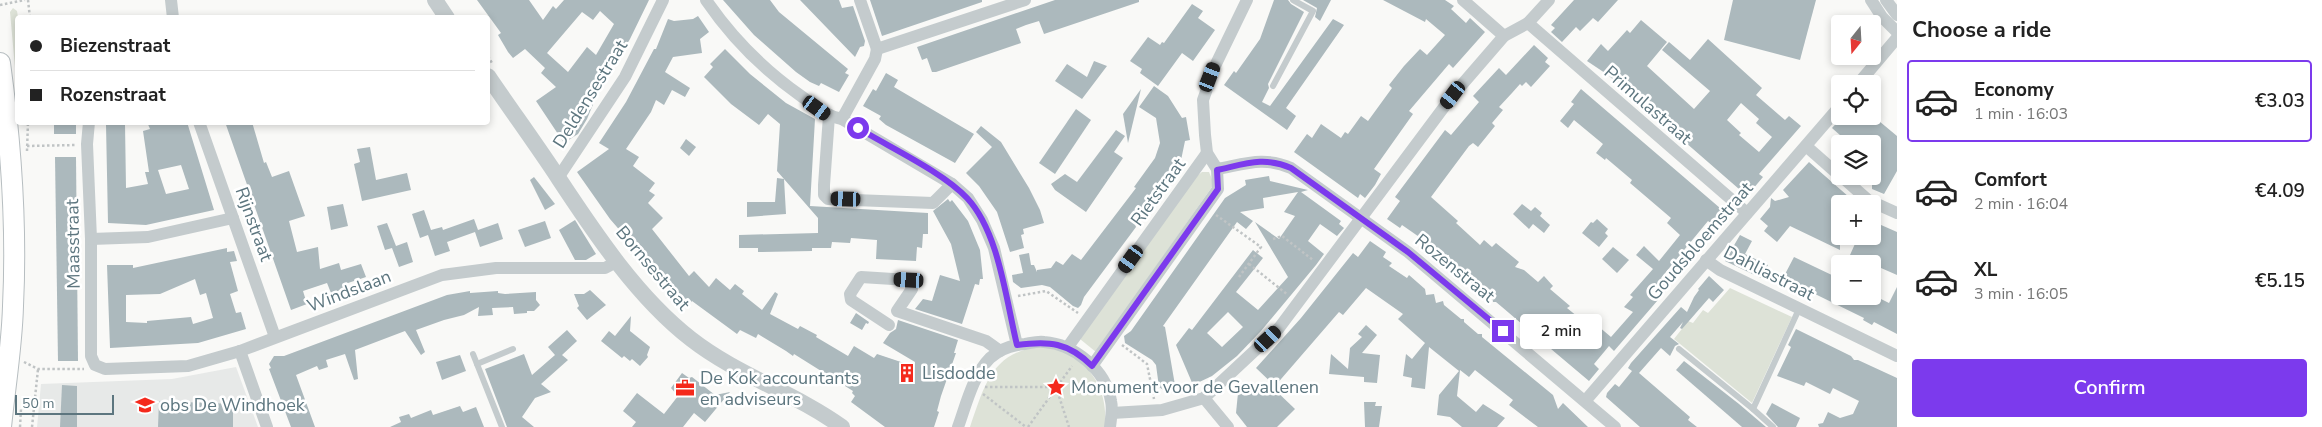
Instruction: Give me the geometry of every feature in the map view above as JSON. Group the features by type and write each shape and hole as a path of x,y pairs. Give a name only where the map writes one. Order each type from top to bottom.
{"main road":[{"path":"0,63 9,144 13,232 13,306 2,427"},
{"path":"0,299 6,378"}],"street":[{"path":"172,0 173,15"},
{"path":"435,0 445,15"},
{"name":"Deldensestraat","path":"558,178 625,77 663,0"},
{"path":"706,0 721,22 746,50 780,81 835,117 952,184 968,198 982,220 994,248 1017,345"},
{"path":"860,0 877,49 875,59 835,117 824,195 828,199 933,203 952,184"},
{"path":"877,49 1025,0"},
{"name":"Rietstraat","path":"1217,170 1208,153 1203,117 1203,100 1206,88 1246,0"},
{"path":"1463,0 1504,36"},
{"path":"1112,413 1156,410 1204,398 1279,328 1453,95 1504,36 1528,24 1549,0"},
{"path":"1871,0 1882,17 1897,32"},
{"path":"1886,0 1897,15"},
{"name":"Primulastraat","path":"1528,24 1747,213"},
{"path":"1866,75 1897,38"},
{"name":"Bornsestraat","path":"490,79 579,210 660,314 692,340 724,362 809,406 842,427"},
{"name":"Goudsbloemstraat","path":"1586,400 1831,117"},
{"name":"Maasstraat","path":"89,125 87,144 91,240 91,356 95,365"},
{"name":"Rijnstraat","path":"200,125 275,337"},
{"path":"1806,146 1831,168"},
{"name":"Rietstraat","path":"1067,348 1208,153"},
{"name":"Rozenstraat","path":"1217,170 1254,162 1275,161 1291,168 1408,252 1586,400 1615,427"},
{"path":"1092,366 1218,189 1217,170"},
{"path":"1850,185 1868,200 1897,213"},
{"path":"91,240 148,237 233,218"},
{"name":"Dahliastraat","path":"1706,260 1720,270 1897,356"},
{"name":"Windslaan","path":"95,365 105,369 188,366 240,351 442,275 496,268 605,268 618,261"},
{"path":"888,324 851,300 850,294 861,277 909,280 912,289 897,311 986,341 1000,351"},
{"path":"958,427 986,362 1000,351 1017,345 1044,342 1067,348 1080,354 1092,366 1105,384 1111,400 1110,427"},
{"path":"240,351 267,427"},
{"path":"1204,398 1228,427"}],"lane":[{"path":"1274,86 1313,11 1293,0"},
{"path":"1752,409 1798,309"},
{"path":"477,364 513,349"},
{"path":"1679,349 1773,427"},
{"path":"473,354 502,427"}],"path":[{"path":"0,5 27,0 30,15"},
{"path":"28,146 87,144"},
{"path":"1205,207 1261,247 1239,277"},
{"path":"1272,239 1282,236 1324,268"},
{"path":"1249,264 1299,303"},
{"path":"1006,298 1046,291 1087,319"},
{"path":"1112,338 1147,364 1156,410"},
{"path":"974,387 1027,427 1080,354"},
{"path":"24,362 38,369 84,369 95,365"},
{"path":"32,427 38,369"},
{"path":"974,387 1056,387"},
{"path":"1056,387 1069,427"}],"shaded area":[{"path":"13,8 17,11 18,15 15,15 15,68 10,12"},
{"path":"1202,172 1209,172 1214,184 1096,352 1080,339 1197,176"},
{"path":"1730,288 1792,317 1752,403 1674,339 1688,321 1693,323 1703,310 1708,313"},
{"path":"1042,347 1065,352 1075,358 1092,374 1102,393 1105,427 970,427 986,385 1001,363 1012,355"},
{"name":"obs De Windhoek","path":"236,367 258,427 37,427 41,384 172,379"}],"building":[{"path":"477,0 529,0 543,20 553,6 556,9 564,0 649,0 630,39 599,90 587,119 578,134 564,143 536,101 556,87 541,73 545,68 525,49 513,58 498,35 501,33 490,15 488,15","holes":["600,11 614,24 596,55 587,47 568,72 547,53 582,12 593,20"]},
{"path":"723,0 770,0 779,12 848,69 845,73 849,75 839,92 821,83 819,86 810,82 796,72 754,35"},
{"path":"800,0 839,0 842,8 853,6 865,41 864,46 860,47 855,57"},
{"path":"870,0 982,0 982,2 882,36"},
{"path":"1055,0 1139,0 1139,2 1044,34 1039,21 1026,25 1016,29 1021,43 936,72 932,72 927,58 922,60 917,47"},
{"path":"1274,0 1288,0 1304,12 1268,84 1269,88 1262,102 1270,106 1333,19 1344,25 1286,108 1296,116 1287,130 1224,85 1234,71 1236,73 1260,39"},
{"path":"1303,0 1331,0 1320,21 1315,17 1317,8"},
{"path":"1383,0 1445,0 1454,6 1451,9 1466,23 1470,18 1485,32 1453,68 1449,64 1409,111 1413,114 1374,169 1381,174 1375,185 1365,198 1360,194 1358,198 1294,152 1307,134 1312,138 1321,124 1341,138 1345,132 1348,134 1361,116 1368,121 1392,88 1389,85 1404,66 1420,49 1427,55 1445,35 1426,19 1425,22"},
{"path":"1574,0 1618,0 1598,22 1593,18 1580,31 1576,27 1562,42 1551,32 1555,28 1551,25"},
{"path":"1733,0 1816,0 1800,60 1724,40"},
{"path":"1192,4 1203,11 1198,18 1215,30 1193,61 1182,53 1158,86 1140,73 1142,69 1130,61 1148,37 1160,45 1162,42 1164,43"},
{"path":"698,16 709,32 700,39 702,53 673,57 665,72 690,88 685,97 672,90 664,105 656,100 651,112 626,149 639,157 633,166 655,183 649,191 655,195 648,203 663,218 652,229 689,276 694,271 709,287 716,278 730,290 735,284 744,291 742,294 762,310 775,292 778,294 770,314 798,329 800,326 817,335 816,337 848,356 854,346 874,358 877,354 913,366 915,362 883,343 890,333 896,329 898,320 958,340 954,353 956,353 941,396 937,411 939,412 934,427 885,427 851,402 855,396 852,393 853,391 794,354 793,356 758,334 756,338 740,330 737,334 692,301 687,307 665,288 634,250 636,249 610,219 577,172 609,149 599,143 626,102 654,49 656,49 668,19 674,21 693,19"},
{"path":"1641,20 1667,42 1647,66 1694,109 1710,91 1662,50 1669,42 1690,60 1708,39 1762,88 1756,95 1785,120 1789,116 1801,126 1759,174 1763,177 1747,196 1608,75 1587,61 1601,44 1608,51 1627,30 1630,33","holes":["1741,103 1759,119 1756,123 1772,137 1759,152 1739,135 1741,133 1727,120"]},
{"path":"1534,45 1548,58 1545,62 1550,66 1531,87 1526,82 1522,86 1520,84 1499,107 1503,110 1492,123 1495,126 1478,147 1473,143 1469,146 1431,197 1458,221 1456,223 1480,245 1484,240 1492,247 1496,243 1519,262 1515,267 1524,270 1538,282 1544,276 1553,286 1550,289 1570,306 1567,308 1594,330 1598,326 1611,337 1633,312 1624,307 1633,297 1630,295 1653,269 1636,255 1644,246 1659,261 1680,235 1667,223 1671,218 1630,183 1632,180 1606,158 1605,160 1596,153 1603,144 1574,120 1568,128 1560,121 1574,104 1571,102 1581,89 1727,214 1727,218 1718,229 1708,221 1661,278 1670,286 1614,351 1609,346 1594,364 1599,369 1589,381 1538,338 1538,332 1529,333 1529,330 1496,302 1493,302 1492,294 1486,295 1456,271 1448,263 1449,255 1438,256 1437,252 1425,241 1402,225 1400,228 1387,219 1400,201 1395,197 1445,130 1451,135 1479,102 1473,96 1499,68 1506,75"},
{"path":"725,49 750,74 786,103 815,119 810,206 928,213 928,234 923,234 922,248 917,247 916,261 876,259 877,240 851,238 850,243 832,242 831,248 812,248 812,251 758,252 758,248 739,248 739,235 818,233 818,218 777,171 780,124 768,114 759,125 731,104 704,77 713,67 710,64"},
{"path":"1094,61 1107,66 1082,99 1055,81 1067,64 1087,77"},
{"path":"886,73 898,80 894,87 974,134 955,163 886,125 879,119 881,116 863,106 873,89 876,91"},
{"path":"1154,86 1168,96 1182,118 1186,117 1190,140 1185,141 1180,165 1147,212 1140,213 1134,221 1136,227 1084,297 1078,308 1050,287 1042,285 1021,288 1013,282 1012,275 1023,273 1019,255 1029,253 1031,265 1034,265 1037,272 1037,270 1051,268 1056,261 1063,265 1072,254 1081,260 1136,188 1134,187 1155,158 1160,143 1156,118 1139,107"},
{"path":"1141,89 1128,143 1123,114"},
{"path":"1076,109 1091,120 1055,174 1039,163"},
{"path":"1881,123 1897,136 1897,171 1884,194 1872,189 1872,185 1881,185 1881,135 1840,135 1832,128 1835,125 1881,125"},
{"path":"54,125 76,125 76,134 54,134"},
{"path":"106,125 125,125 126,188 148,184 145,172 149,172 143,131 150,129 148,125 188,125 214,210 146,225 108,223","holes":["181,165 189,189 166,194 158,170"]},
{"path":"226,125 253,125 264,163 266,162 272,177 289,171 305,216 289,221 297,252 318,247 320,269 339,263 341,270 361,264 366,277 345,284 347,288 331,293 327,283 303,291 307,304 291,310"},
{"path":"981,126 1001,142 1040,210 1044,223 1023,229 1024,234 1021,235 1024,248 1010,252 997,212 979,186 966,173 992,147 976,132"},
{"path":"1116,130 1125,136 1114,152 1123,158 1086,212 1055,190 1051,184 1065,174 1077,182"},
{"path":"686,139 696,147 689,156 680,148"},
{"path":"370,147 376,180 407,173 411,190 362,201 354,164 360,162 357,149"},
{"path":"55,157 76,157 78,361 58,361"},
{"path":"1809,162 1831,181 1831,185 1835,185 1847,195 1831,195 1831,245 1840,245 1840,250 1790,226 1777,242 1764,231 1768,226 1760,219 1770,207 1771,198 1775,201 1789,197 1783,190"},
{"path":"1269,176 1270,181 1308,190 1301,192 1341,221 1339,224 1344,228 1337,236 1320,224 1308,241 1324,254 1316,265 1261,331 1237,356 1212,376 1193,385 1176,345 1189,328 1192,330 1253,250 1263,258 1236,292 1258,310 1288,277 1255,222 1279,239 1295,216 1284,212 1298,192 1263,198 1264,208 1240,212 1253,221 1246,229 1237,222 1163,326 1165,327 1176,391 1168,393 1159,387 1156,365 1152,360 1125,343 1124,336 1131,331 1225,198 1246,185 1245,180","holes":["1228,312 1243,327 1222,347 1207,333"]},
{"path":"534,177 555,204 545,210 530,180"},
{"path":"777,178 784,179 786,214 747,217 747,202 775,202"},
{"path":"948,199 950,202 952,200 968,221 980,250 983,279 980,279 979,285 975,284 962,324 915,309 923,299 932,301 940,275 960,281 951,244 933,211"},
{"path":"343,204 348,226 331,230 327,207"},
{"path":"1522,204 1531,211 1535,207 1542,213 1540,216 1550,225 1544,233 1533,224 1529,229 1513,214"},
{"path":"424,210 431,230 442,227 443,230 474,219 478,230 498,223 503,239 480,247 475,232 447,242 450,251 435,256 428,235 420,238 412,214"},
{"path":"1597,219 1608,229 1605,233 1608,236 1599,247 1582,233 1591,222 1593,223"},
{"path":"575,220 596,254 586,260 575,260 559,230"},
{"path":"545,221 551,238 525,247 518,230"},
{"path":"387,223 396,246 407,242 413,262 399,267 392,248 385,250 377,226"},
{"path":"1881,225 1897,232 1897,275 1881,268 1881,255 1850,255 1854,245 1881,245"},
{"path":"1740,235 1752,241 1745,254 1768,265 1761,278 1725,261"},
{"path":"1370,241 1386,252 1383,257 1392,263 1389,266 1407,278 1409,275 1425,289 1426,295 1434,294 1436,303 1443,301 1444,305 1461,319 1464,319 1464,322 1478,334 1482,334 1482,337 1553,395 1558,409 1563,403 1588,427 1538,427 1509,405 1513,400 1475,370 1469,377 1460,370 1457,396 1476,412 1483,404 1505,418 1497,427 1462,427 1450,417 1437,415 1439,395 1459,371 1429,347 1425,389 1411,387 1412,378 1403,376 1406,354 1412,359 1425,343 1398,319 1403,314 1366,288 1343,315 1339,312 1275,386 1256,368 1301,318 1353,253 1358,257"},
{"path":"1613,247 1629,260 1617,273 1602,259"},
{"path":"227,248 227,252 234,251 237,261 230,262 238,291 230,294 236,313 241,312 246,329 198,343 110,348 107,265 133,265 133,268","holes":["195,279 200,295 206,293 213,318 193,324 191,317 147,321 147,323 126,322 126,295 160,294"]},
{"path":"1794,257 1831,275 1831,302 1815,294 1814,296 1804,292 1806,289 1783,278"},
{"path":"1709,276 1724,290 1713,302 1709,298 1682,329 1680,328 1683,322 1670,337 1679,344 1675,346 1670,356 1661,348 1639,373 1690,417 1688,420 1697,427 1640,427 1606,397 1607,393 1615,384 1619,387 1632,371 1628,368 1631,363 1681,307 1687,312 1698,289"},
{"path":"1897,287 1897,334 1874,322 1872,325 1863,320 1864,318 1837,305 1881,305 1881,299 1889,303"},
{"path":"590,290 606,305 587,320 577,308 579,306 574,294 584,294"},
{"path":"470,291 470,293 498,291 498,293 505,294 536,292 536,300 540,305 534,311 527,311 527,313 514,314 513,307 492,308 493,315 478,316 479,307 464,315 416,330 425,352 421,355 405,331 355,350 358,379 354,380 345,354 326,360 328,367 319,370 317,366 296,375 315,427 291,427 269,369 271,368 269,364 274,356 284,356 447,295"},
{"path":"856,313 869,322 868,324 866,323 862,330 850,323"},
{"path":"631,316 630,331 650,347 648,357 640,366 632,359 630,361 624,356 622,358 601,341 609,331 615,336"},
{"path":"1366,325 1377,335 1362,353 1380,355 1377,383 1364,382 1364,377 1329,374 1331,354 1348,369 1350,348 1362,337 1358,334"},
{"path":"1796,329 1851,356 1854,360 1858,360 1897,378 1897,427 1819,427 1818,424 1823,423 1828,412 1840,418 1853,414 1859,401 1833,388 1830,394 1806,382 1804,386 1777,376 1791,347 1788,345"},
{"path":"567,330 577,341 562,355 568,360 541,384 551,392 535,398 522,417 534,427 507,427 485,369 524,354 532,375 555,355 548,347"},
{"path":"460,355 466,371 442,380 436,362"},
{"path":"1684,361 1766,427 1742,427 1676,370"},
{"path":"682,373 689,378 692,377 715,395 730,392 705,422 694,413 683,427 632,427 636,422 623,411 637,393 664,414 678,396 671,388"},
{"path":"1239,383 1271,386 1295,409 1277,427 1247,427 1236,413"},
{"path":"62,385 77,386 77,427 60,427"},
{"path":"159,401 233,404 233,427 158,427"},
{"path":"1364,402 1376,402 1375,406 1382,406 1379,427 1365,427"},
{"path":"1772,403 1800,418 1796,427 1778,427 1766,414"},
{"path":"460,406 463,412 476,407 484,427 390,427 401,422 399,417 409,414 411,418 431,410 433,415"}],"place":[{"name":"Lisdodde","path":"907,373"},
{"name":"Monument voor de Gevallenen","path":"1056,387"},
{"name":"De Kok accountants en adviseurs","path":"685,388"},
{"name":"obs De Windhoek","path":"145,405"}],"route":[{"path":"858,128 952,184 968,198 982,220 994,248 1017,345 1044,342 1067,348 1080,354 1092,366 1218,189 1217,170 1254,162 1275,161 1291,168 1408,252 1503,331"}]}
